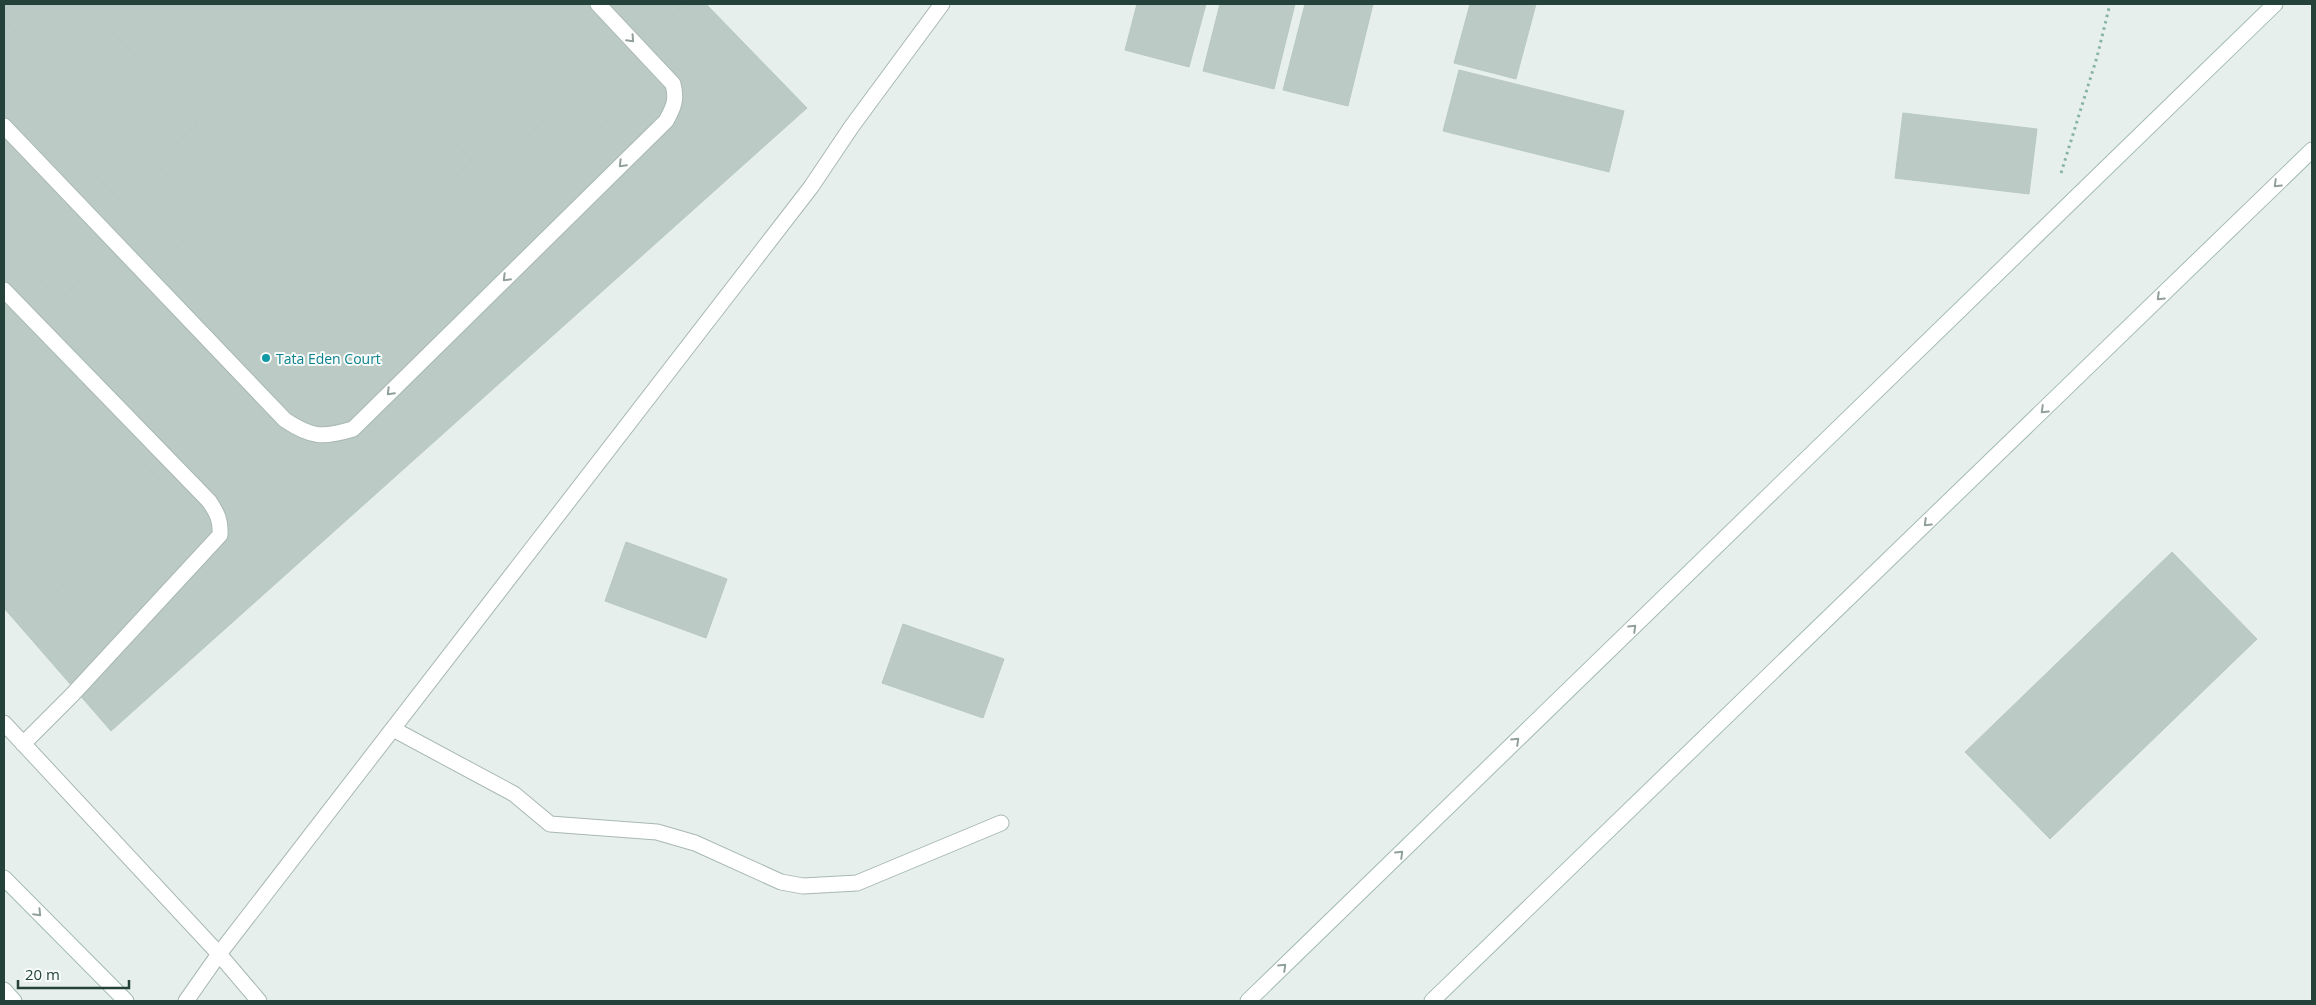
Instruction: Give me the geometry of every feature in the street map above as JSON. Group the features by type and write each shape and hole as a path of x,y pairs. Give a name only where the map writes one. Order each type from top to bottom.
{"street":[{"path":"4,126 285,420 304,433 327,436 353,429 666,121 676,97 673,84 598,4"},
{"path":"186,1001 219,954 811,187 852,126 942,4"},
{"path":"1248,1001 2275,4"},
{"path":"1432,1001 2312,150"},
{"path":"4,290 209,501 218,513 221,523 220,535 72,695 23,744"},
{"path":"4,723 219,954 259,1001"},
{"path":"393,730 514,794 550,824 657,832 695,843 781,882 803,886 857,883 1001,823"},
{"path":"4,878 126,1001"},
{"path":"4,990 14,1001"}],"path":[{"path":"2058,181 2096,57 2110,4"}],"building":[{"name":"Tata Eden Court","path":"4,4 706,4 807,108 111,731 4,608"},
{"path":"613,4 646,4 665,23 681,6 726,51 693,84"},
{"path":"1137,4 1206,4 1189,67 1125,50"},
{"path":"1220,4 1295,4 1274,89 1203,71"},
{"path":"1305,4 1373,4 1348,106 1283,90"},
{"path":"1470,4 1536,4 1516,79 1454,63"},
{"path":"92,10 198,123 155,163 207,219 170,254 4,77 4,20 40,59"},
{"path":"1459,70 1624,111 1609,172 1443,131"},
{"path":"583,79 616,112 366,367 333,335 396,271 344,220 375,189 411,223 472,160 436,126 470,92 522,142"},
{"path":"1903,113 2037,129 2029,194 1895,178"},
{"path":"4,178 93,268 60,300 4,243"},
{"path":"4,320 166,486 57,591 4,537"},
{"path":"626,542 727,579 706,638 605,601"},
{"path":"2172,552 2257,639 2050,839 1965,752"},
{"path":"903,624 1004,659 983,718 882,683"}],"place":[{"name":"Tata Eden Court","path":"266,358"}]}
